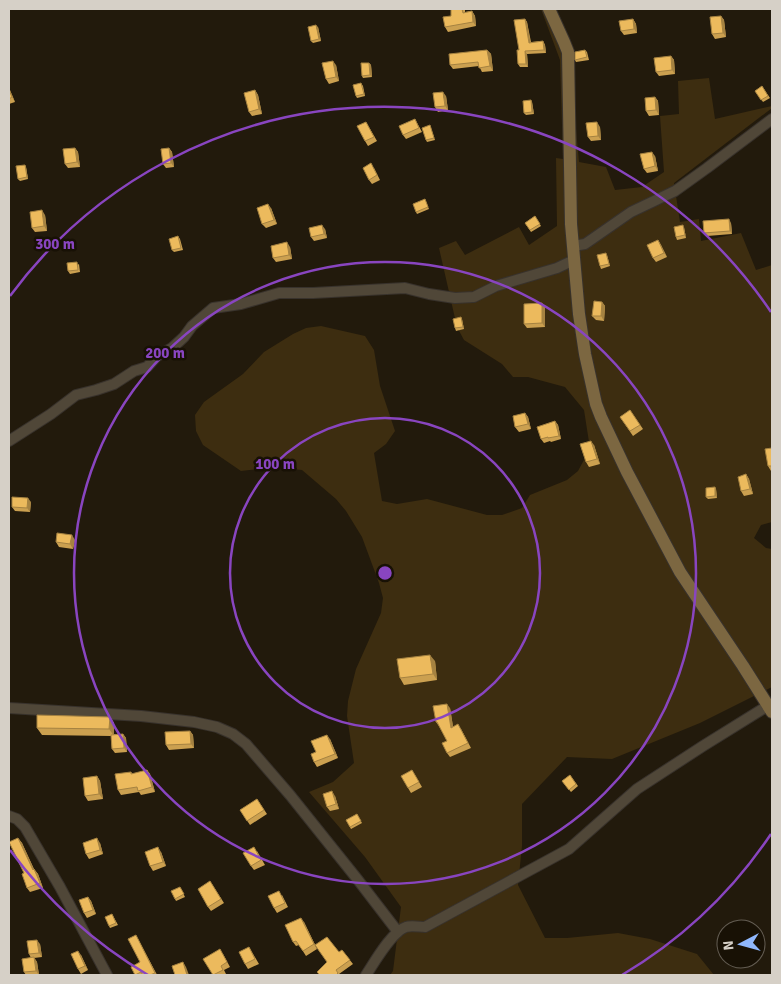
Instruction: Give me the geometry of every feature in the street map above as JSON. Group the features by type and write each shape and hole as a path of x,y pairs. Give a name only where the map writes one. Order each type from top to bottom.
{"street":[{"path":"366,975 398,932 406,927 425,927 569,850 637,789 703,746 771,708 680,572 628,472 596,404 585,354 574,260 570,200 568,52 549,9"},
{"path":"573,246 585,244 631,212 676,191 772,119"},
{"path":"9,441 51,414 76,395 114,384 134,371 147,367 158,356 172,348 192,326 213,308 241,304 279,293 405,288 455,298 474,297 496,286 556,268 574,260"},
{"path":"9,708 141,716 194,722 217,727 233,734 246,744 290,795 398,932"},
{"path":"9,816 26,827 107,975"}],"shaded area":[{"path":"541,9 549,9 569,50 579,162 606,167 615,190 642,187 664,172 660,116 679,114 678,81 709,78 715,119 772,106 772,108 674,183 680,222 699,219 701,241 741,233 756,270 772,265 772,522 761,525 754,538 766,548 772,549 772,687 700,723 612,759 567,757 522,804 522,846 518,885 545,938 567,938 618,933 650,939 697,954 714,975 390,975 393,971 401,907 365,857 309,792 333,782 354,763 347,716 348,701 356,669 381,613 383,598 379,583 362,537 346,511 336,499 302,470 273,467 241,471 203,445 196,431 195,415 204,402 243,374 264,352 306,328 321,326 365,336 374,350 380,386 395,431 386,444 374,453 382,501 397,504 427,499 487,515 502,515 522,508 530,495 567,480 578,471 585,458 589,442 584,410 565,387 528,377 513,377 502,364 464,340 457,327 439,248 456,241 465,255 519,227 529,245 557,226 556,158 563,159 560,60"}],"building":[{"path":"451,9 462,9 463,13 472,11 473,22 445,27 443,17 451,16"},
{"path":"721,16 723,33 712,34 710,17"},
{"path":"525,19 529,43 543,41 544,50 525,51 526,64 518,64 517,50 519,50 514,20"},
{"path":"633,19 634,29 621,31 619,21"},
{"path":"316,25 319,39 311,41 308,27"},
{"path":"487,50 490,66 479,68 478,62 450,65 449,54"},
{"path":"585,50 587,57 575,60 575,52"},
{"path":"671,56 672,70 656,72 654,58"},
{"path":"333,61 336,77 326,79 322,63"},
{"path":"361,63 369,63 370,75 362,76"},
{"path":"361,83 364,94 356,96 353,85"},
{"path":"762,86 768,96 761,100 755,91"},
{"path":"255,90 259,109 249,112 244,93"},
{"path":"443,92 445,106 435,107 433,93"},
{"path":"655,97 656,110 646,111 645,98"},
{"path":"531,100 532,112 524,113 523,101"},
{"path":"415,119 419,128 403,135 399,126"},
{"path":"366,122 374,137 365,141 357,126"},
{"path":"597,122 598,136 588,137 586,123"},
{"path":"430,125 434,138 426,140 422,128"},
{"path":"75,148 77,162 65,164 63,149"},
{"path":"169,148 171,163 163,164 161,149"},
{"path":"652,152 655,166 644,169 640,154"},
{"path":"371,163 377,175 369,180 363,168"},
{"path":"25,165 27,177 18,179 16,166"},
{"path":"425,199 428,207 416,212 413,204"},
{"path":"268,204 274,220 262,224 257,208"},
{"path":"42,210 44,226 32,228 30,212"},
{"path":"535,216 540,224 530,230 525,223"},
{"path":"729,219 730,231 704,233 703,221"},
{"path":"322,225 324,234 311,237 309,228"},
{"path":"683,225 685,235 676,237 674,227"},
{"path":"178,236 181,248 172,250 169,239"},
{"path":"658,240 664,253 653,258 647,245"},
{"path":"287,242 289,255 273,258 271,246"},
{"path":"606,253 609,264 600,266 597,255"},
{"path":"77,262 78,270 68,271 67,263"},
{"path":"594,301 602,302 601,316 592,316"},
{"path":"542,303 542,323 524,324 524,304"},
{"path":"461,317 463,327 455,328 453,319"},
{"path":"630,410 640,425 630,431 620,417"},
{"path":"525,413 528,424 515,427 513,416"},
{"path":"555,421 559,436 541,439 537,427"},
{"path":"591,441 597,459 586,462 580,444"},
{"path":"772,448 772,466 768,466 765,449"},
{"path":"746,474 750,489 741,491 738,477"},
{"path":"715,487 715,496 706,497 706,488"},
{"path":"12,497 28,498 27,508 12,507"},
{"path":"57,533 72,535 70,544 56,542"},
{"path":"430,655 433,674 400,678 397,659"},
{"path":"447,704 451,728 458,724 468,743 447,753 442,743 447,741 436,722 433,706"},
{"path":"37,715 110,717 109,729 37,728"},
{"path":"190,731 191,744 166,745 165,732"},
{"path":"123,734 124,748 112,749 111,735"},
{"path":"327,735 335,754 314,762 311,754 316,752 311,741"},
{"path":"147,770 152,787 138,791 137,787 118,790 115,774 131,772 131,774"},
{"path":"412,770 419,782 408,788 401,776"},
{"path":"570,775 576,784 569,790 562,781"},
{"path":"97,776 99,794 85,796 83,778"},
{"path":"332,791 336,804 327,807 323,794"},
{"path":"257,799 264,810 247,821 240,810"},
{"path":"357,814 361,821 350,827 346,820"},
{"path":"18,838 40,883 27,888 22,874 24,873 9,842"},
{"path":"97,838 100,850 86,854 83,843"},
{"path":"158,847 163,862 150,866 145,852"},
{"path":"254,847 261,860 251,866 243,853"},
{"path":"210,881 221,899 208,907 198,889"},
{"path":"180,887 184,894 175,899 171,891"},
{"path":"279,891 285,903 274,908 268,896"},
{"path":"88,897 93,910 84,913 79,900"},
{"path":"112,914 116,923 109,926 105,917"},
{"path":"301,918 314,944 303,951 296,941 293,942 285,925"},
{"path":"136,935 155,973 143,975 141,972 135,975 131,967 140,962 128,939"},
{"path":"327,937 339,952 342,950 350,960 336,970 338,973 336,975 320,975 317,972 327,962 315,945"},
{"path":"37,940 39,953 29,954 27,941"},
{"path":"249,947 255,959 245,964 239,952"},
{"path":"220,949 227,962 221,966 223,970 213,975 203,959"},
{"path":"78,951 85,966 78,969 71,954"},
{"path":"34,957 36,971 24,972 22,959"},
{"path":"183,962 187,975 175,975 172,966"}]}
